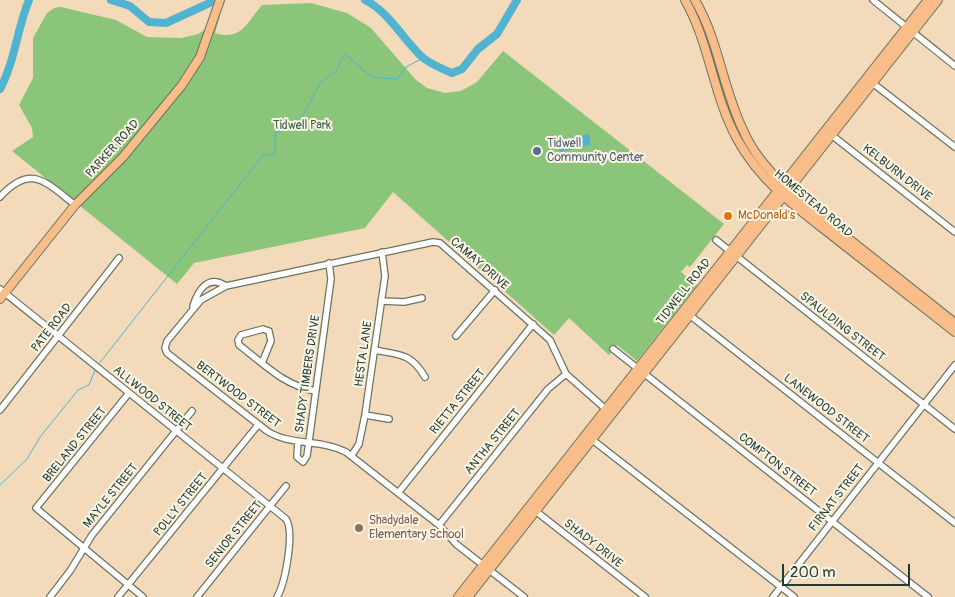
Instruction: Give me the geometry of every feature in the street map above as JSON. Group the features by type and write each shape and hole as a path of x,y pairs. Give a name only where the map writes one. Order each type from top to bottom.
{"main road":[{"name":"PARKER ROAD","path":"1,294 76,204 123,157 182,85 200,57 220,0"},
{"name":"HOMESTEAD ROAD","path":"685,0 694,17 724,109 736,138 756,170 883,271 955,332"},
{"name":"HOMESTEAD ROAD","path":"695,0 703,13 744,133 783,191"},
{"name":"TIDWELL ROAD","path":"910,29 928,0"},
{"name":"TIDWELL ROAD","path":"458,597 486,567 910,29 938,0"},
{"path":"694,17 703,13"},
{"path":"714,75 722,72"},
{"name":"HOMESTEAD ROAD","path":"883,271 955,323"},
{"name":"TIDWELL ROAD","path":"468,597 486,567"}],"street":[{"path":"874,0 955,66"},
{"path":"869,81 955,147"},
{"name":"KELBURN DRIVE","path":"829,132 955,232"},
{"path":"0,197 13,184 34,177 43,180 76,204"},
{"name":"SPAULDING STREET","path":"716,240 955,429"},
{"name":"CAMAY DRIVE","path":"165,348 167,341 192,309 209,294 226,286 382,252 433,242 440,243 550,340 566,374 608,412"},
{"name":"HESTA LANE","path":"352,456 359,444 365,415 385,276 382,252"},
{"name":"PATE ROAD","path":"0,410 119,258"},
{"name":"SHADY TIMBERS DRIVE","path":"298,441 297,457 301,462 306,460 331,279 329,263"},
{"name":"CAMAY DRIVE","path":"192,309 196,296 204,284 216,282 226,286"},
{"path":"456,336 495,290"},
{"name":"ALLWOOD STREET","path":"1,294 59,336 286,520 290,527 283,583 276,597"},
{"path":"381,301 404,302 422,298"},
{"name":"LANEWOOD STREET","path":"687,313 955,522"},
{"name":"RIETTA STREET","path":"398,493 533,324"},
{"path":"262,363 271,341 269,331 263,329 241,335 238,343 262,363 292,385 315,391"},
{"name":"BERTWOOD STREET","path":"165,348 167,353 273,435 337,448 352,456 439,525 456,544 524,597"},
{"name":"COMPTON STREET","path":"613,349 928,597"},
{"path":"374,350 406,356 417,364 425,377"},
{"name":"FIRNAT STREET","path":"773,597 955,365"},
{"name":"ANTHA STREET","path":"439,525 548,389 566,374"},
{"name":"BRELAND STREET","path":"83,548 36,508 129,393"},
{"name":"MAYLE STREET","path":"50,597 83,548 192,411"},
{"path":"365,415 389,419"},
{"name":"POLLY STREET","path":"118,597 258,425"},
{"path":"589,437 794,597"},
{"name":"SENIOR STREET","path":"197,597 286,486"},
{"name":"SHADY DRIVE","path":"532,508 645,597"},
{"path":"83,548 143,597"}],"green space":[{"name":"Tidwell Park","path":"311,3 347,13 371,28 416,80 427,88 445,93 461,91 477,82 503,51 724,224 690,267 687,265 681,272 697,285 637,361 617,345 609,355 569,318 554,335 393,192 365,228 194,263 177,284 12,151 33,137 32,128 19,105 33,78 33,38 47,13 54,8 61,7 116,20 147,37 181,38 198,34 206,29 212,15 220,16 215,33 231,35 242,29 262,5"}],"water":[{"path":"589,134 591,145 560,152 558,141"}],"waterway":[{"path":"0,89 9,67 29,0"},
{"path":"111,0 130,6 149,22 166,23 216,0"},
{"path":"365,0 381,11 424,59 452,73 462,69 478,49 497,34 517,0"},
{"path":"98,365 263,155 275,155 275,133 293,128 305,112 320,83 336,71 344,54 371,75 379,78 398,79 406,67 423,58"},
{"path":"0,485 27,459 40,437 78,390 89,385 96,368"}],"place":[{"name":"Tidwell Community Center","path":"537,151"},
{"name":"McDonald's","path":"728,216"},
{"name":"Shadydale Elementary School","path":"359,528"}]}
